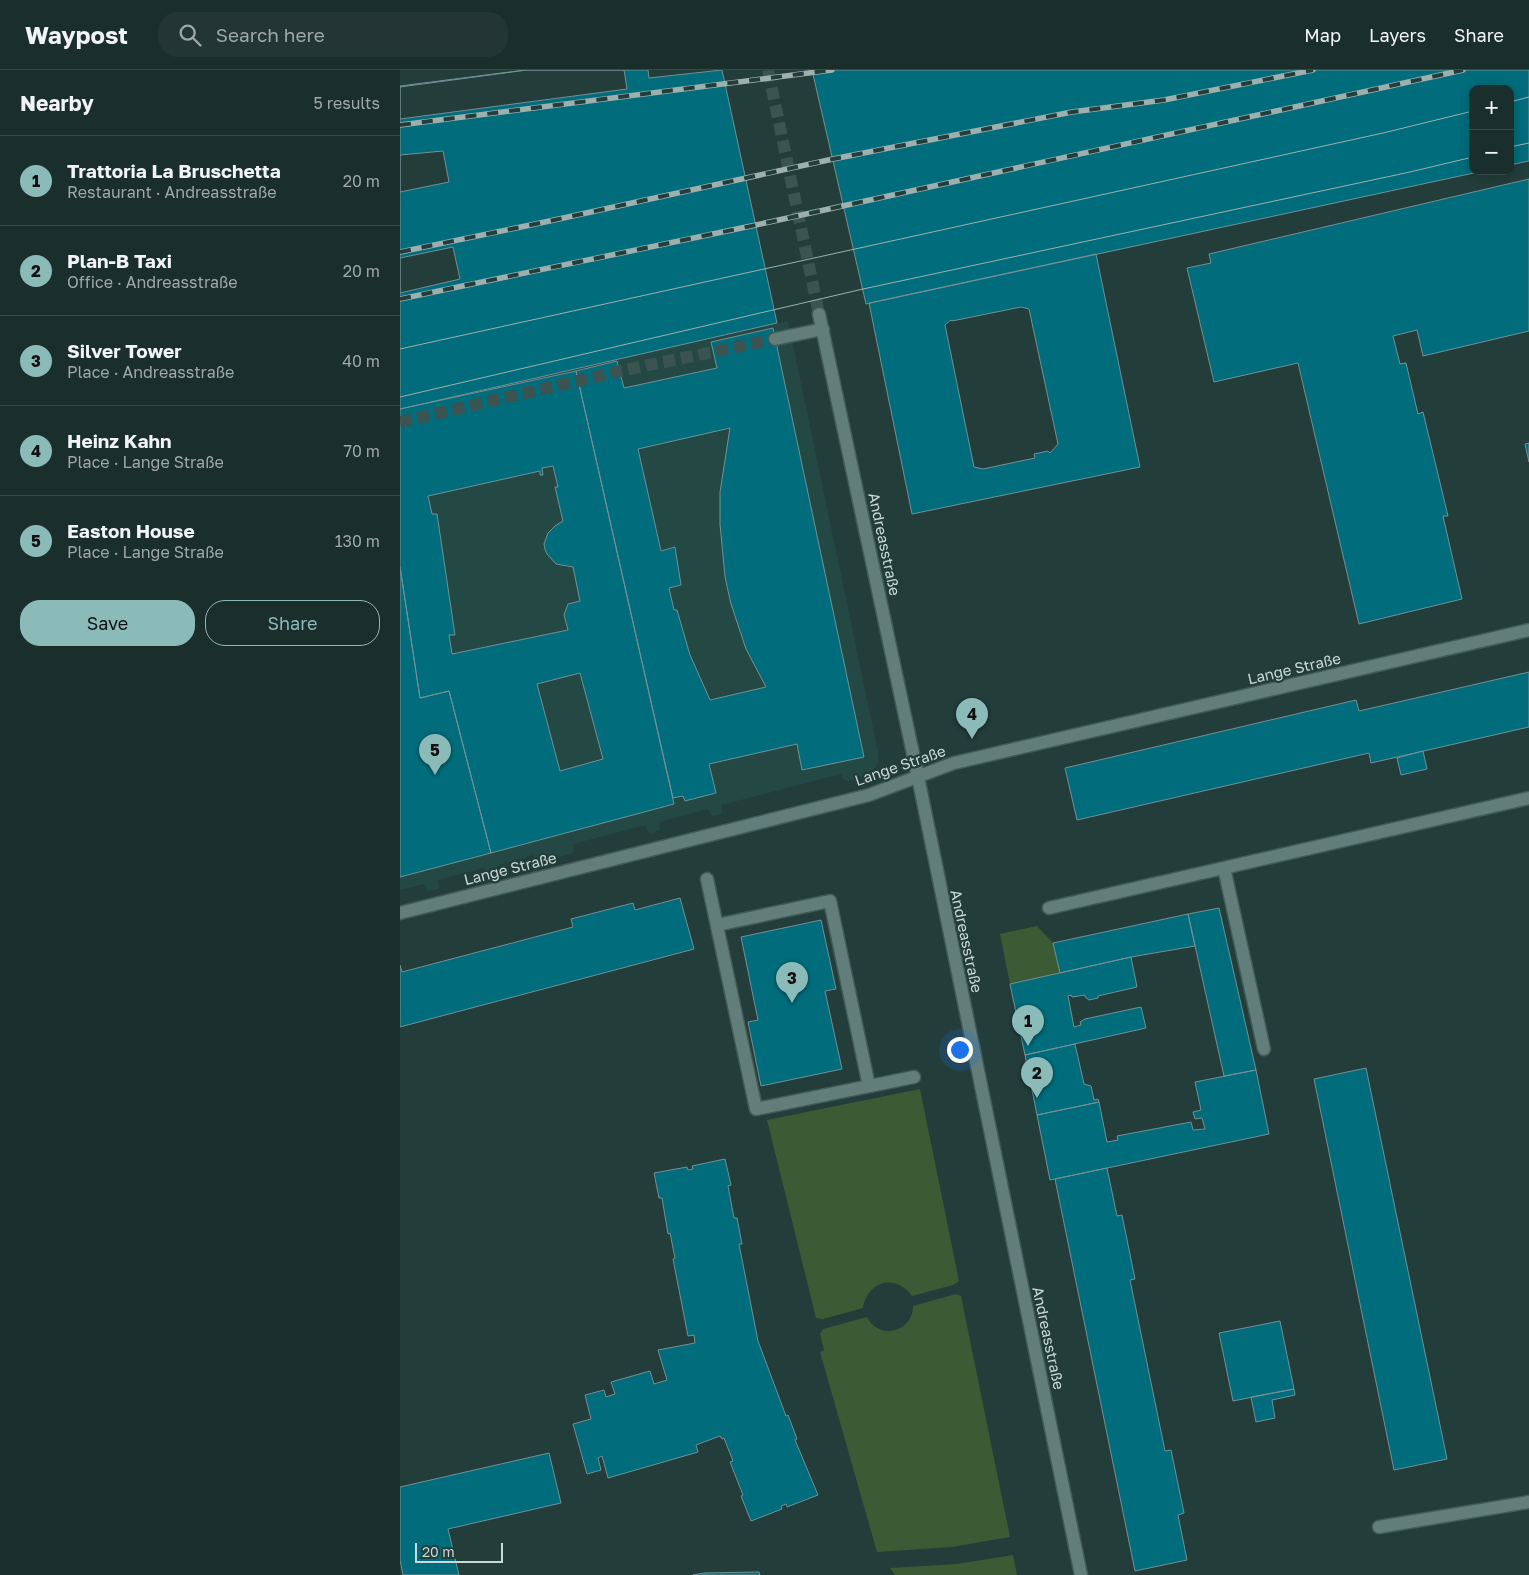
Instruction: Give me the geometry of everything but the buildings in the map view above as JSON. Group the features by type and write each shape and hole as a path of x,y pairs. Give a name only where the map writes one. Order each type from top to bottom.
{"street":[{"name":"Andreasstraße","path":"819,314 918,777 1081,1575"},
{"path":"775,339 822,329"},
{"name":"Lange Straße","path":"400,913 869,794 954,763 1529,630"},
{"path":"1049,908 1529,798"},
{"path":"1224,868 1264,1048"},
{"path":"707,879 756,1109 914,1077"},
{"path":"717,925 830,901 869,1086"},
{"path":"1379,1527 1529,1502"}],"shaded area":[{"path":"788,321 878,752 878,762 875,768 865,775 849,781 844,780 841,774 721,805 723,811 720,815 712,816 708,809 659,822 660,830 652,833 648,832 646,825 573,844 574,853 540,862 536,862 533,855 498,865 498,874 487,875 484,868 438,880 439,888 436,890 428,891 424,884 400,890 400,409"}],"green space":[{"path":"1037,926 1053,943 1060,973 1010,984 1000,934"},
{"path":"920,1089 959,1281 953,1285 912,1296 898,1284 883,1283 876,1286 870,1292 863,1308 823,1319 816,1318 767,1120"},
{"path":"956,1294 961,1296 1010,1537 952,1547 877,1552 820,1352 824,1350 820,1334 823,1329 867,1317 879,1329 894,1330 908,1322 912,1315 913,1306"},
{"path":"1013,1555 1017,1575 895,1575 890,1568 957,1564"}],"tunnel":[{"path":"768,70 819,314"},
{"path":"400,422 620,371 775,339"}],"tram line":[{"path":"1514,101 1529,97"},
{"path":"400,349 1383,133 1469,112"},
{"path":"1514,146 1529,143"},
{"path":"400,397 863,289 1469,158"}],"railway":[{"path":"400,125 832,70"},
{"path":"400,252 833,159 1072,112 1164,100 1313,70"},
{"path":"400,299 756,225 1463,70"}],"place":[{"name":"Heinz Kahn","path":"972,739"},
{"name":"Easton House","path":"435,775"},
{"name":"Silver Tower","path":"792,1003"},
{"name":"Trattoria La Bruschetta","path":"1028,1046"},
{"name":"Plan-B Taxi","path":"1037,1098"}]}
